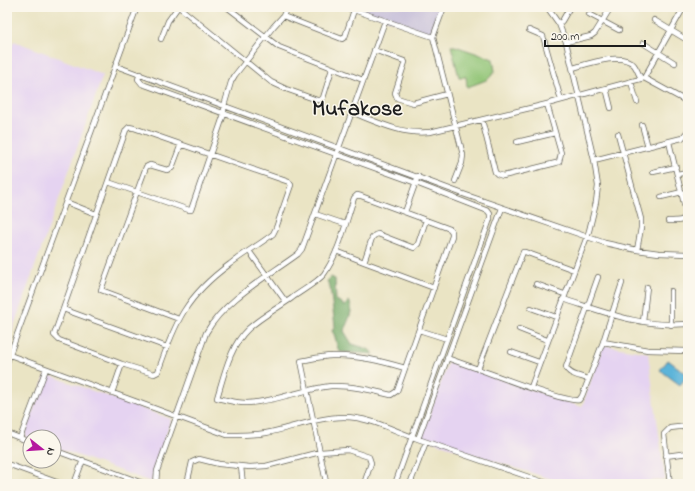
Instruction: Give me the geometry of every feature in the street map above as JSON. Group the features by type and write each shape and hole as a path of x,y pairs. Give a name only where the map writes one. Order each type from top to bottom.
{"street":[{"path":"7,362 8,355 66,202 137,7"},
{"path":"161,39 168,20 178,7 247,61 271,82 286,89 320,100 323,98 332,69"},
{"path":"227,7 279,47 363,80"},
{"path":"108,182 190,210 224,114 224,106 233,79 283,16 287,7"},
{"path":"345,7 355,9 385,21 434,37"},
{"path":"444,7 434,37 463,159 455,182"},
{"path":"530,387 587,237 596,202 598,186 594,160 566,42 559,24 547,7"},
{"path":"559,24 570,7"},
{"path":"566,42 591,36 595,33 611,7"},
{"path":"351,112 406,131 430,132 643,79 683,7 688,10"},
{"path":"283,16 342,39 355,9"},
{"path":"589,14 619,30"},
{"path":"654,20 687,40"},
{"path":"156,484 157,471 206,334 211,324 229,304 301,252 385,21"},
{"path":"529,30 543,36 561,100"},
{"path":"643,43 675,63"},
{"path":"374,50 405,62 395,93 397,98 413,103 447,94"},
{"path":"573,68 616,58 630,62 634,65 643,79 688,102"},
{"path":"116,66 502,208 605,243 659,253 688,254"},
{"path":"140,74 138,79 142,84 416,183 488,211 490,214 490,219 395,484"},
{"path":"631,82 637,102"},
{"path":"606,88 611,108"},
{"path":"482,120 495,172 500,176 556,164 559,162 561,153 547,104"},
{"path":"642,125 648,147"},
{"path":"129,127 134,128 210,154 291,183 274,232 206,282 185,308 167,347 158,372 152,373 122,364 59,340 55,337 54,333 126,130 129,127"},
{"path":"594,160 669,142 684,137 688,131"},
{"path":"517,142 555,133"},
{"path":"618,134 641,219 637,250"},
{"path":"668,221 680,221 688,216 686,199 682,192 669,142"},
{"path":"179,319 101,290 146,167 150,165 167,170 172,168 181,144"},
{"path":"653,172 676,167"},
{"path":"678,174 688,172"},
{"path":"405,212 418,176"},
{"path":"661,197 682,192"},
{"path":"357,195 426,220 450,229 453,234 397,391 391,395 368,389 332,386 256,402 234,402 217,398 233,352 243,335 257,321 323,276 336,251 354,198 357,195"},
{"path":"66,202 96,214"},
{"path":"418,439 502,208"},
{"path":"315,214 345,224"},
{"path":"364,262 375,235 378,234 412,247 416,246 426,220"},
{"path":"249,251 266,277 286,302"},
{"path":"336,251 434,288"},
{"path":"478,369 523,252 574,270"},
{"path":"588,379 570,373 566,368 598,277"},
{"path":"447,358 530,387 577,401 581,398 603,342 622,283"},
{"path":"536,284 588,307 612,315 643,322 671,325 688,324"},
{"path":"643,322 647,287"},
{"path":"671,291 671,325"},
{"path":"531,308 556,317"},
{"path":"63,309 167,347"},
{"path":"519,329 547,340"},
{"path":"419,330 447,339"},
{"path":"603,342 648,350 688,351"},
{"path":"511,352 539,362"},
{"path":"8,355 227,435 267,432 314,421 345,417 371,422 549,484"},
{"path":"318,484 327,483 301,361 331,356 343,356 374,359 405,368"},
{"path":"112,393 122,364"},
{"path":"7,433 20,438 46,369"},
{"path":"670,484 663,438 665,431 670,428 688,426"},
{"path":"410,484 426,442"},
{"path":"187,484 192,462 199,459 241,467 266,466 320,452 348,450 369,457 371,463 364,484"},
{"path":"62,453 145,484"},
{"path":"666,456 688,453"},
{"path":"74,484 83,460"},
{"path":"7,468 10,465 62,484"},
{"path":"241,467 243,484"},
{"path":"442,484 448,484"}],"shaded area":[{"path":"351,7 441,7 431,35"},
{"path":"14,41 103,75 7,345 7,59"},
{"path":"603,345 648,353 665,479 631,484 567,484 421,438 450,361 582,407"},
{"path":"46,374 171,419 151,482 62,450 62,429 26,429"}],"green space":[{"path":"451,46 493,59 495,71 488,79 467,87 466,77 459,77"},
{"path":"331,277 335,279 336,300 342,303 344,307 349,301 351,305 350,316 344,331 352,344 368,349 374,354 340,352 338,350 335,336 332,331 335,326 330,287 327,281"}],"water":[{"path":"668,360 688,375 680,385 660,370"}],"district":[{"name":"Mufakose","path":"357,110"}]}
